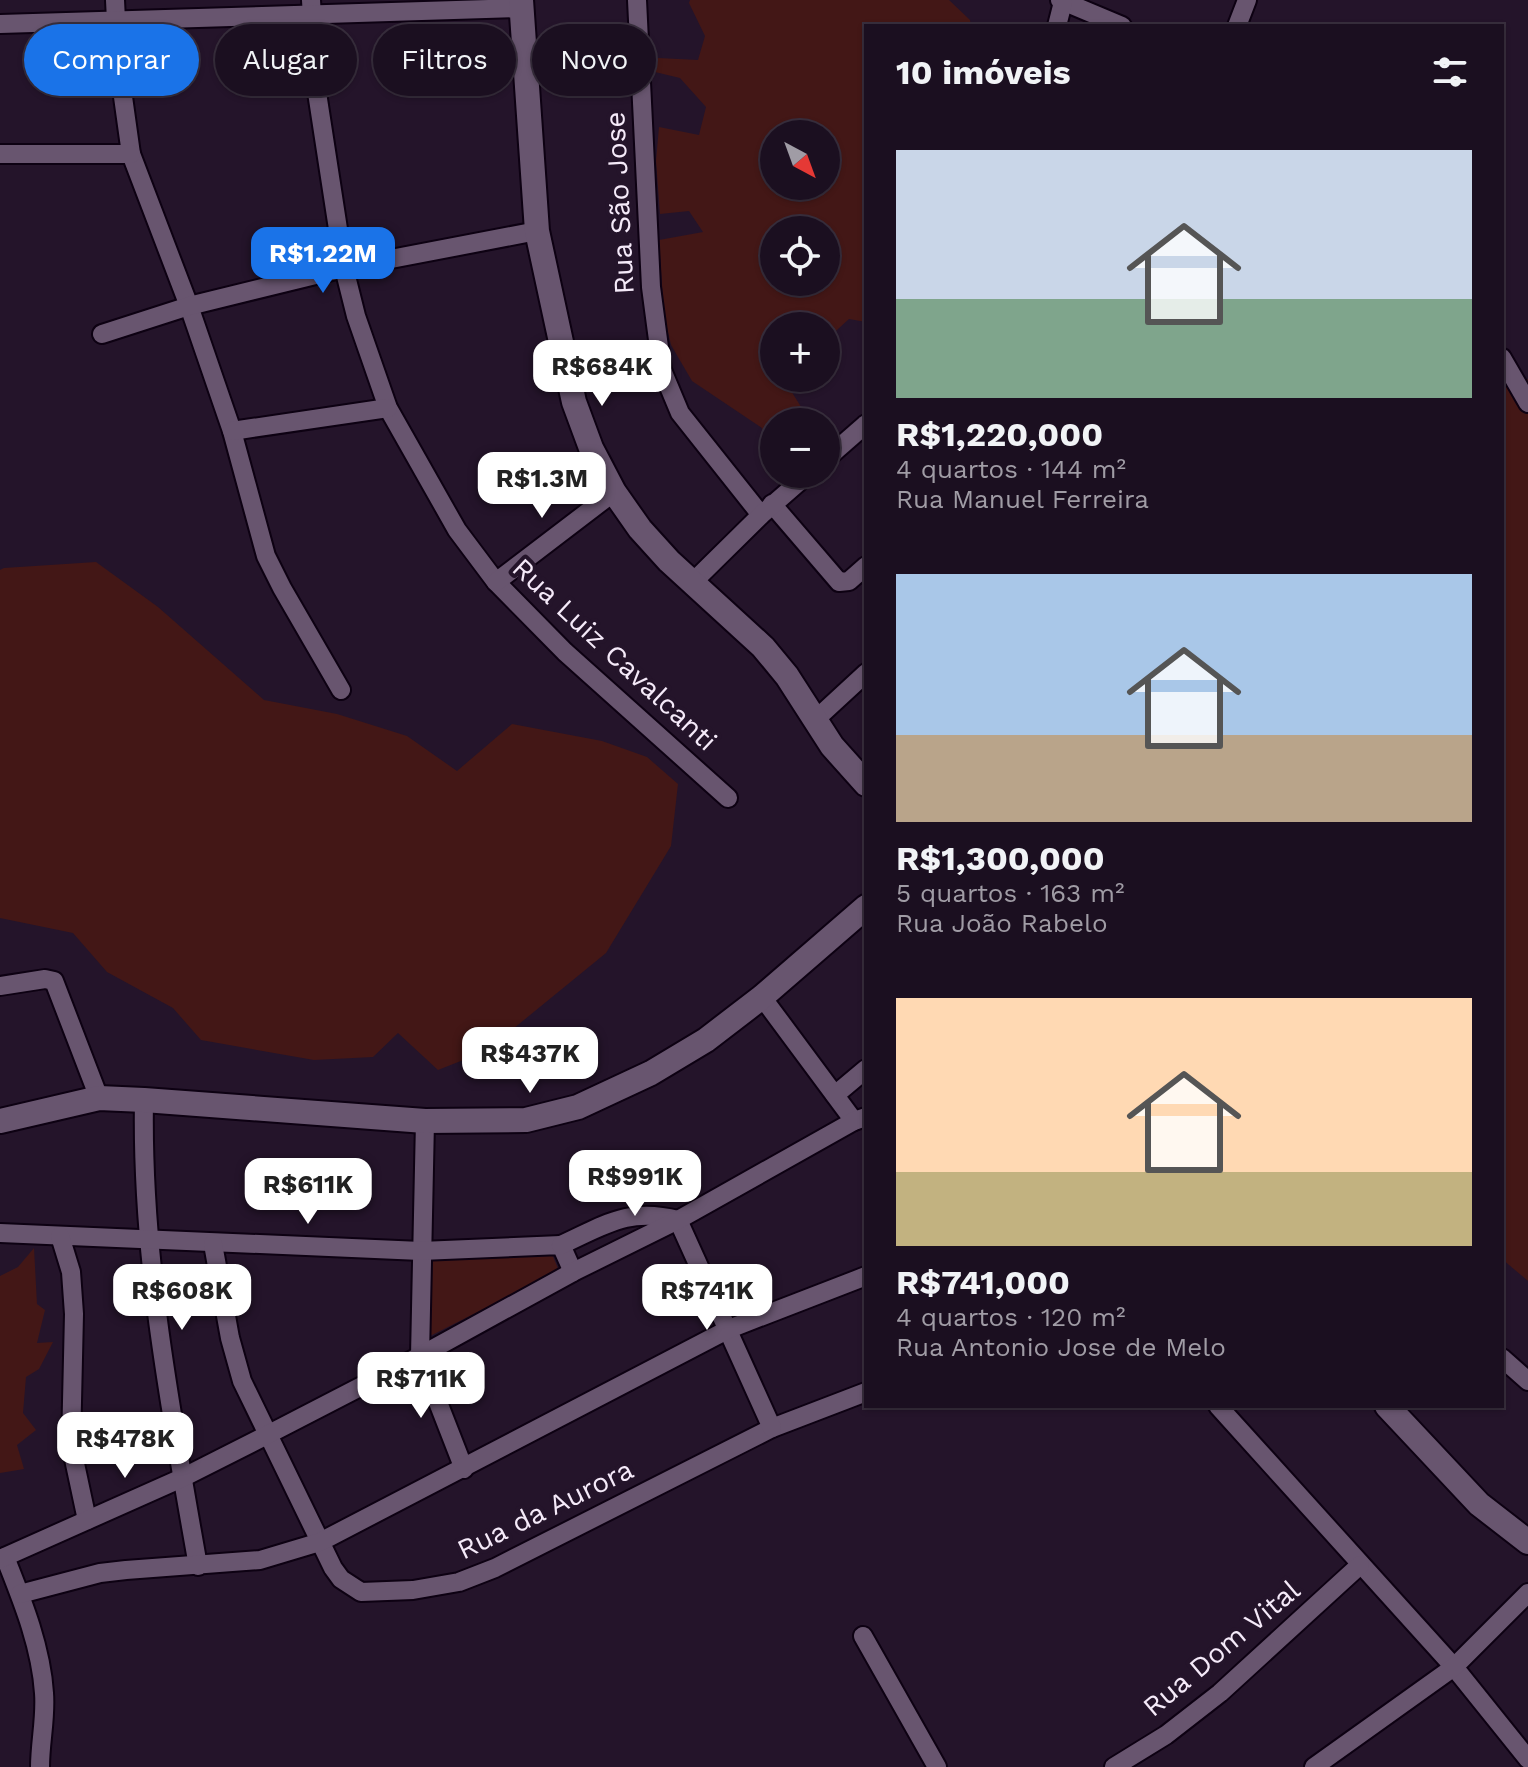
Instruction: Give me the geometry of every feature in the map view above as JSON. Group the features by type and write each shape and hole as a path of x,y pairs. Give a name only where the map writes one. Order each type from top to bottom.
{"main road":[{"path":"521,4 537,231 574,402 591,448 614,492 640,529 692,583 763,647 832,746 864,782"},
{"path":"0,1121 99,1098 425,1121 526,1120 578,1107 651,1073 706,1040 762,997 864,909"},
{"path":"1389,1408 1479,1504 1528,1542"}],"street":[{"path":"115,0 118,61 131,154 189,306 232,431 266,556 341,690"},
{"name":"Rua São Jose","path":"637,0 651,287 662,370 680,413 766,509 835,579 843,583 864,567"},
{"path":"1238,24 1247,0"},
{"path":"1057,24 1062,1 1117,24"},
{"path":"0,24 116,22 311,8 521,4"},
{"name":"Rua Luiz Cavalcanti","path":"311,8 316,86 344,268 356,316 388,408 457,530 496,582 565,652 728,798"},
{"path":"0,154 131,154"},
{"path":"102,334 189,306 344,268 537,231"},
{"path":"1504,361 1528,403"},
{"path":"232,431 388,408"},
{"path":"840,450 862,436"},
{"path":"692,583 791,488"},
{"path":"496,582 614,492"},
{"path":"815,720 864,675"},
{"path":"0,986 45,979 54,981 99,1098"},
{"path":"40,1767 44,1695 42,1675 20,1594 2,1558 182,1478 267,1435 573,1272 678,1220 860,1119 835,1095 762,997"},
{"path":"835,1095 864,1071"},
{"path":"144,1100 148,1241 182,1478 198,1566"},
{"path":"425,1121 420,1356 464,1469"},
{"path":"0,1233 421,1251 561,1245 623,1217 655,1214 678,1220"},
{"path":"678,1220 772,1428"},
{"path":"60,1236 71,1272 74,1314 71,1445 87,1520"},
{"name":"Rua da Aurora","path":"213,1244 230,1338 242,1381 320,1542 341,1579 361,1592 413,1590 459,1582 495,1568 772,1428 864,1393"},
{"path":"561,1245 573,1272"},
{"path":"20,1594 100,1573 260,1560 320,1542 729,1329 864,1277"},
{"path":"1504,1360 1528,1381"},
{"path":"1220,1408 1454,1667 1528,1759"},
{"name":"Rua Dom Vital","path":"1114,1767 1166,1735 1220,1693 1360,1565"},
{"path":"1314,1767 1454,1667 1528,1593"},
{"path":"863,1636 937,1767"}],"shaded area":[{"path":"690,0 949,0 970,20 971,24 864,24 864,322 849,319 840,327 840,312 760,312 760,392 792,392 802,408 760,408 760,427 692,381 671,345 664,315 659,240 703,232 689,211 660,214 656,161 659,127 699,135 706,107 680,78 656,72 656,67 658,58 698,60 705,36"},
{"path":"1528,379 1528,1281 1504,1261 1504,387"},
{"path":"96,562 158,607 264,700 337,714 407,736 457,771 512,724 602,741 647,757 678,784 671,846 606,953 486,1051 438,1070 398,1033 373,1057 314,1060 201,1040 173,1008 107,972 73,933 0,918 0,570"},
{"path":"34,1248 37,1304 45,1310 37,1343 53,1342 39,1369 26,1377 23,1413 36,1430 17,1445 24,1469 0,1473 0,1276 18,1267"},
{"path":"552,1254 559,1271 428,1337 432,1257"}]}
